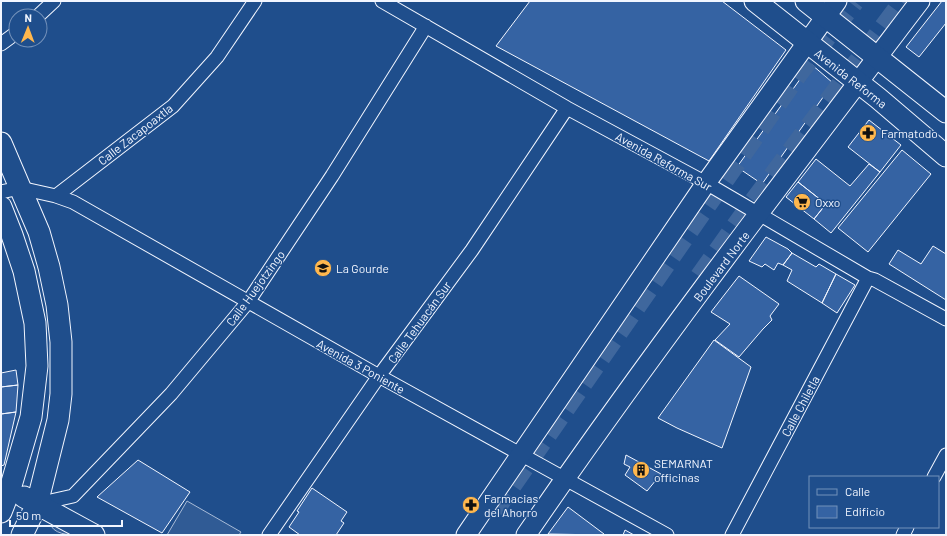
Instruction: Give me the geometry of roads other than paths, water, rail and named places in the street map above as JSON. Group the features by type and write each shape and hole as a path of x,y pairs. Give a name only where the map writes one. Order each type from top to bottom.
{"main road":[{"name":"Avenida Reforma","path":"756,1 858,82 946,156"},
{"path":"806,1 831,9 877,57 946,112"},
{"name":"Boulevard Norte","path":"526,535 666,339 920,1"},
{"path":"466,535 706,184 831,9"},
{"path":"1,142 10,190 39,232 49,267 57,305 61,342 61,394 58,420 36,504 26,533 1,517"},
{"path":"1,206 24,271 35,323 36,366 31,417 6,486 1,512"},
{"path":"6,486 94,535"}],"street":[{"path":"47,8 54,1"},
{"name":"Calle Zacapoaxtla","path":"56,196 173,106 217,57 255,1"},
{"name":"Avenida Reforma Sur","path":"382,1 568,108 760,214 868,278 875,280 946,319"},
{"name":"Calle Huejotzingo","path":"36,504 72,496 171,394 248,302 332,176 426,26"},
{"name":"Calle Tehuacán Sur","path":"269,535 380,376 472,250 568,108"},
{"path":"10,190 56,196"},
{"name":"Avenida 3 Poniente","path":"56,196 73,202 565,480 667,535"},
{"name":"Calle Chiletla","path":"732,535 868,278"},
{"path":"935,476 946,455"}],"tunnel":[{"path":"494,510 798,73 854,1"},
{"path":"700,277 748,210 904,1"}],"place":[{"name":"Farmatodo","path":"868,133"},
{"name":"Oxxo","path":"802,202"},
{"name":"La Gourde","path":"323,268"},
{"name":"SEMARNAT officinas","path":"641,470"},
{"name":"Farmacias del Ahorro","path":"471,505"}]}
